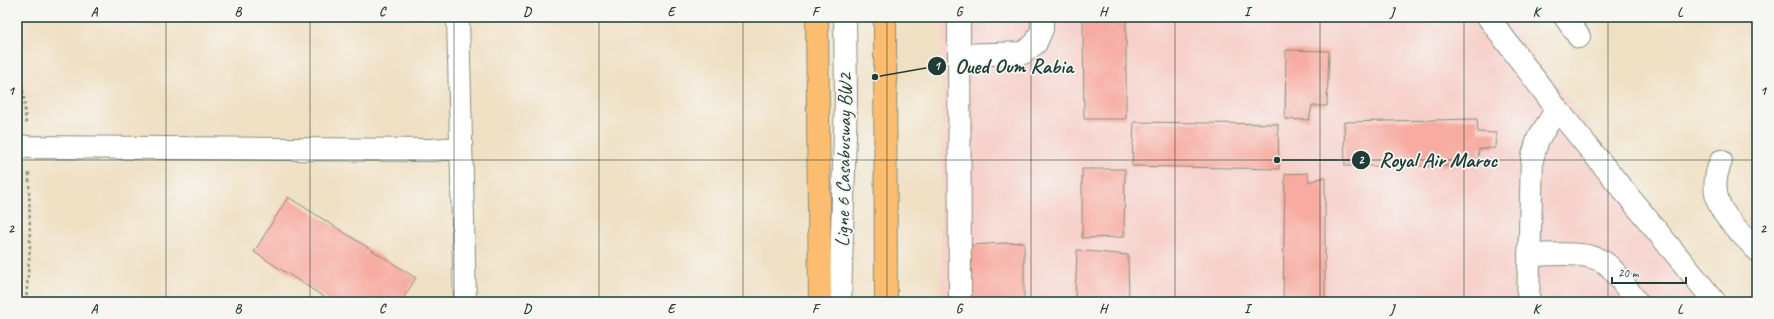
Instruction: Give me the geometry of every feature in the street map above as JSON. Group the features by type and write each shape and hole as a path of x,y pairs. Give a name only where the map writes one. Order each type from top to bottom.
{"main road":[{"path":"817,17 820,302"},
{"path":"885,17 886,302"}],"street":[{"path":"458,17 465,302"},
{"name":"Ligne 6 Casabusway BW2","path":"840,302 846,98 845,17"},
{"path":"959,17 960,302"},
{"path":"959,55 1023,52 1036,43 1042,29 1042,17"},
{"path":"1488,17 1557,110 1715,302"},
{"path":"1565,17 1578,37"},
{"path":"1528,302 1532,159 1538,138 1557,110"},
{"path":"22,147 430,150 461,148"},
{"path":"1721,161 1717,171 1715,183 1715,194 1719,206 1726,217 1757,250"},
{"path":"1529,255 1587,255 1596,258 1611,268 1637,302"}],"path":[{"path":"17,55 24,98 22,147 30,194 30,246 26,302"}],"shaded area":[{"path":"943,17 1506,17 1719,302 940,302"}],"building":[{"path":"1083,17 1126,17 1126,119 1084,119"},
{"path":"1746,17 1757,17 1757,31"},
{"path":"1286,50 1329,51 1327,106 1312,106 1309,120 1285,119"},
{"path":"1477,119 1478,132 1496,133 1495,148 1479,149 1477,166 1345,166 1344,122"},
{"path":"1134,122 1278,124 1279,169 1132,166"},
{"path":"1082,169 1125,169 1124,237 1082,238"},
{"path":"1308,173 1309,182 1325,177 1325,302 1283,302 1285,174"},
{"path":"288,197 416,278 401,302 332,302 254,252"},
{"path":"1024,242 1024,301 970,302 969,245"},
{"path":"1077,250 1128,255 1129,302 1075,302"}],"place":[{"name":"Oued Oum Rabia","path":"875,77"},
{"name":"Royal Air Maroc","path":"1277,160"}]}
